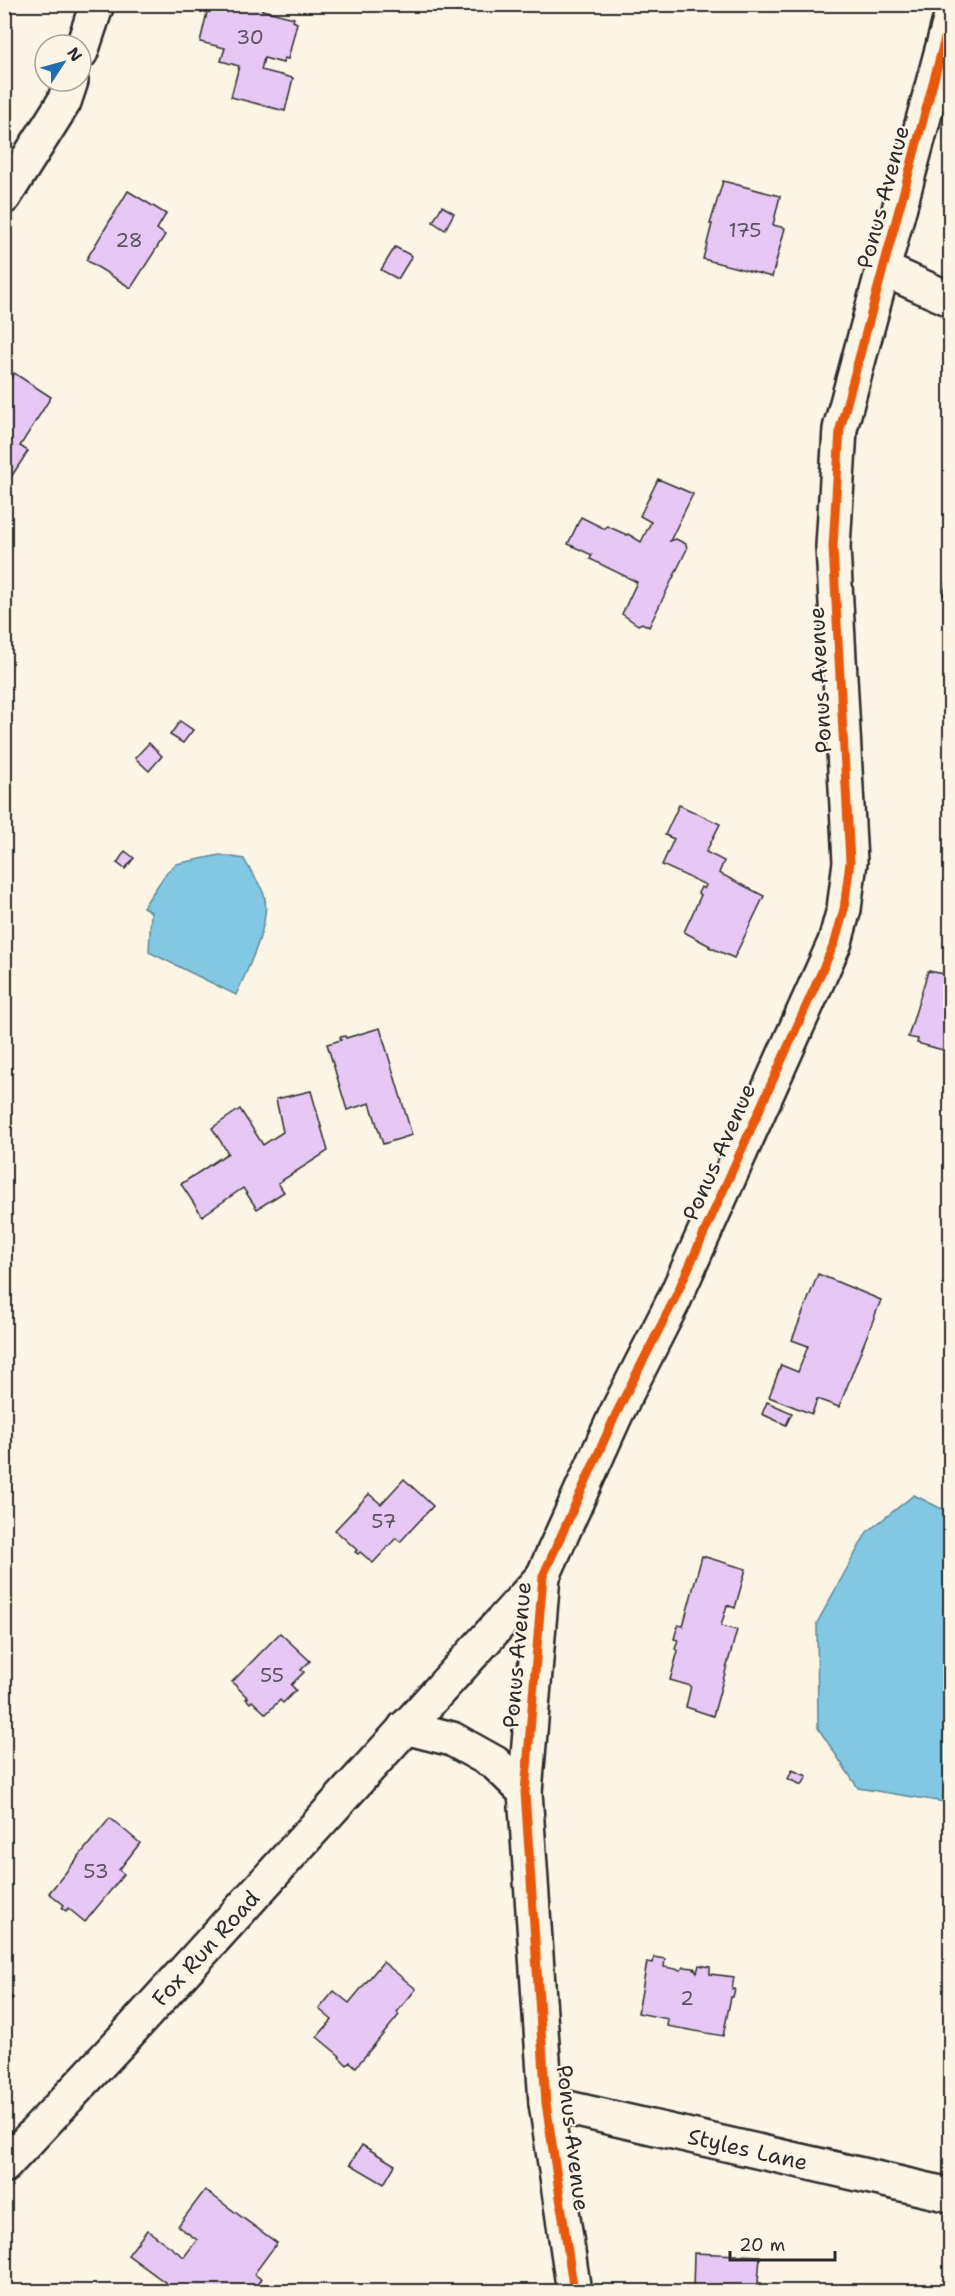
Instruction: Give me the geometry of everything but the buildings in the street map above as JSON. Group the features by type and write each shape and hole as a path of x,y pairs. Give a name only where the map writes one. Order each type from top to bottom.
{"street":[{"path":"87,33 97,4"},
{"name":"Ponus Avenue","path":"574,2292 546,2103 525,1792 543,1576 616,1414 674,1300 835,942 844,909 850,862 832,547 840,429 951,20"},
{"path":"4,197 64,102 67,93"},
{"path":"883,269 951,299"},
{"name":"Fox Run Road","path":"4,2166 123,2039 543,1576"},
{"path":"405,1727 452,1739 495,1763 525,1792"},
{"name":"Styles Lane","path":"546,2103 951,2195"}],"water":[{"path":"220,855 244,859 263,892 265,903 265,916 258,944 236,995 149,952 151,912 143,907 167,872 176,864"},
{"path":"914,1495 950,1513 950,1798 944,1802 858,1788 818,1728 817,1623 867,1532"}],"cycle path":[{"path":"574,2292 546,2103 525,1792 543,1576 616,1414 674,1300 835,942 844,909 850,862 833,547 840,429 950,20"}]}
